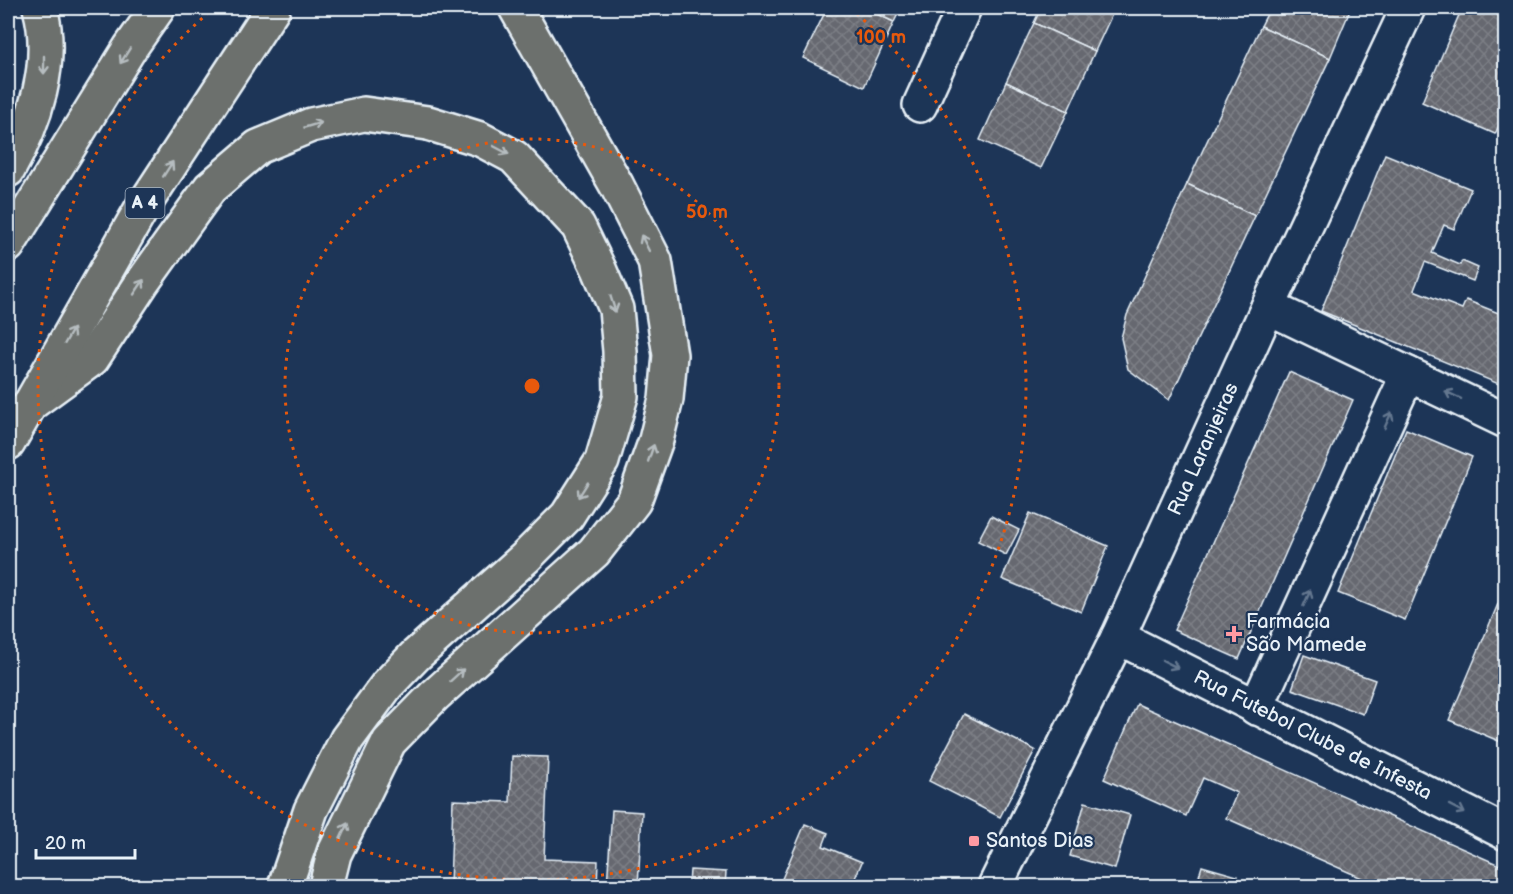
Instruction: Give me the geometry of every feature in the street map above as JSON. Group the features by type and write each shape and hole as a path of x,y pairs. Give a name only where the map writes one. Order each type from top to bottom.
{"highway":[{"path":"8,170 23,142 44,77 44,22 40,8"},
{"path":"8,245 130,48 158,8"},
{"name":"A 4","path":"8,443 142,208 273,8"},
{"path":"326,886 334,854 389,742 434,696 594,552 634,501 656,440 666,399 670,355 655,261 617,186 516,8"},
{"path":"29,405 92,359 142,283 210,188 258,147 311,125 364,114 428,123 480,140 514,157 578,226 600,269 616,309 621,396 602,461 567,516 525,558 415,656 387,685 347,739 311,810 285,886"}],"street":[{"path":"920,105 964,8"},
{"name":"Rua Laranjeiras","path":"995,886 1118,637 1268,306 1408,8"},
{"path":"1268,306 1506,421"},
{"path":"1257,708 1408,374"},
{"name":"Rua Futebol Clube de Infesta","path":"1118,637 1506,833"}],"building":[{"path":"827,8 864,8 894,22 864,87 803,58"},
{"path":"864,8 901,8 894,22"},
{"path":"1041,8 1115,8 1095,51 1034,23"},
{"path":"1270,8 1351,8 1330,58 1261,26"},
{"path":"1462,8 1506,8 1506,111 1495,134 1422,102"},
{"path":"1034,23 1095,51 1068,111 1006,82"},
{"path":"1261,26 1330,58 1255,216 1187,184"},
{"path":"1006,82 1068,111 1041,168 980,140"},
{"path":"1385,154 1471,189 1454,229 1444,225 1432,253 1460,265 1462,261 1478,268 1473,281 1425,262 1414,290 1462,309 1466,300 1506,316 1506,387 1321,311"},
{"path":"1187,184 1255,216 1169,400 1128,369 1121,338 1127,315"},
{"path":"1289,372 1353,400 1239,659 1174,630"},
{"path":"1406,429 1472,457 1405,620 1338,593"},
{"path":"1030,513 1108,546 1081,612 1002,579"},
{"path":"991,516 1019,530 1006,555 978,541"},
{"path":"1506,585 1506,744 1449,720"},
{"path":"1304,655 1375,680 1363,714 1292,689"},
{"path":"1137,704 1506,868 1506,886 1380,886 1226,818 1237,793 1203,778 1186,816 1104,779"},
{"path":"964,714 1035,750 1000,817 929,781"},
{"path":"512,756 548,757 544,859 598,861 597,886 450,886 453,800 510,802"},
{"path":"1085,802 1130,815 1115,869 1070,856"},
{"path":"612,810 642,812 638,886 607,886"},
{"path":"805,824 828,833 823,846 862,862 852,885 855,886 779,886"},
{"path":"1202,866 1237,876 1234,886 1196,886"},
{"path":"690,870 726,872 725,886 689,886"}],"place":[{"name":"Farmácia São Mamede","path":"1234,634"},
{"name":"Santos Dias","path":"974,841"}]}
